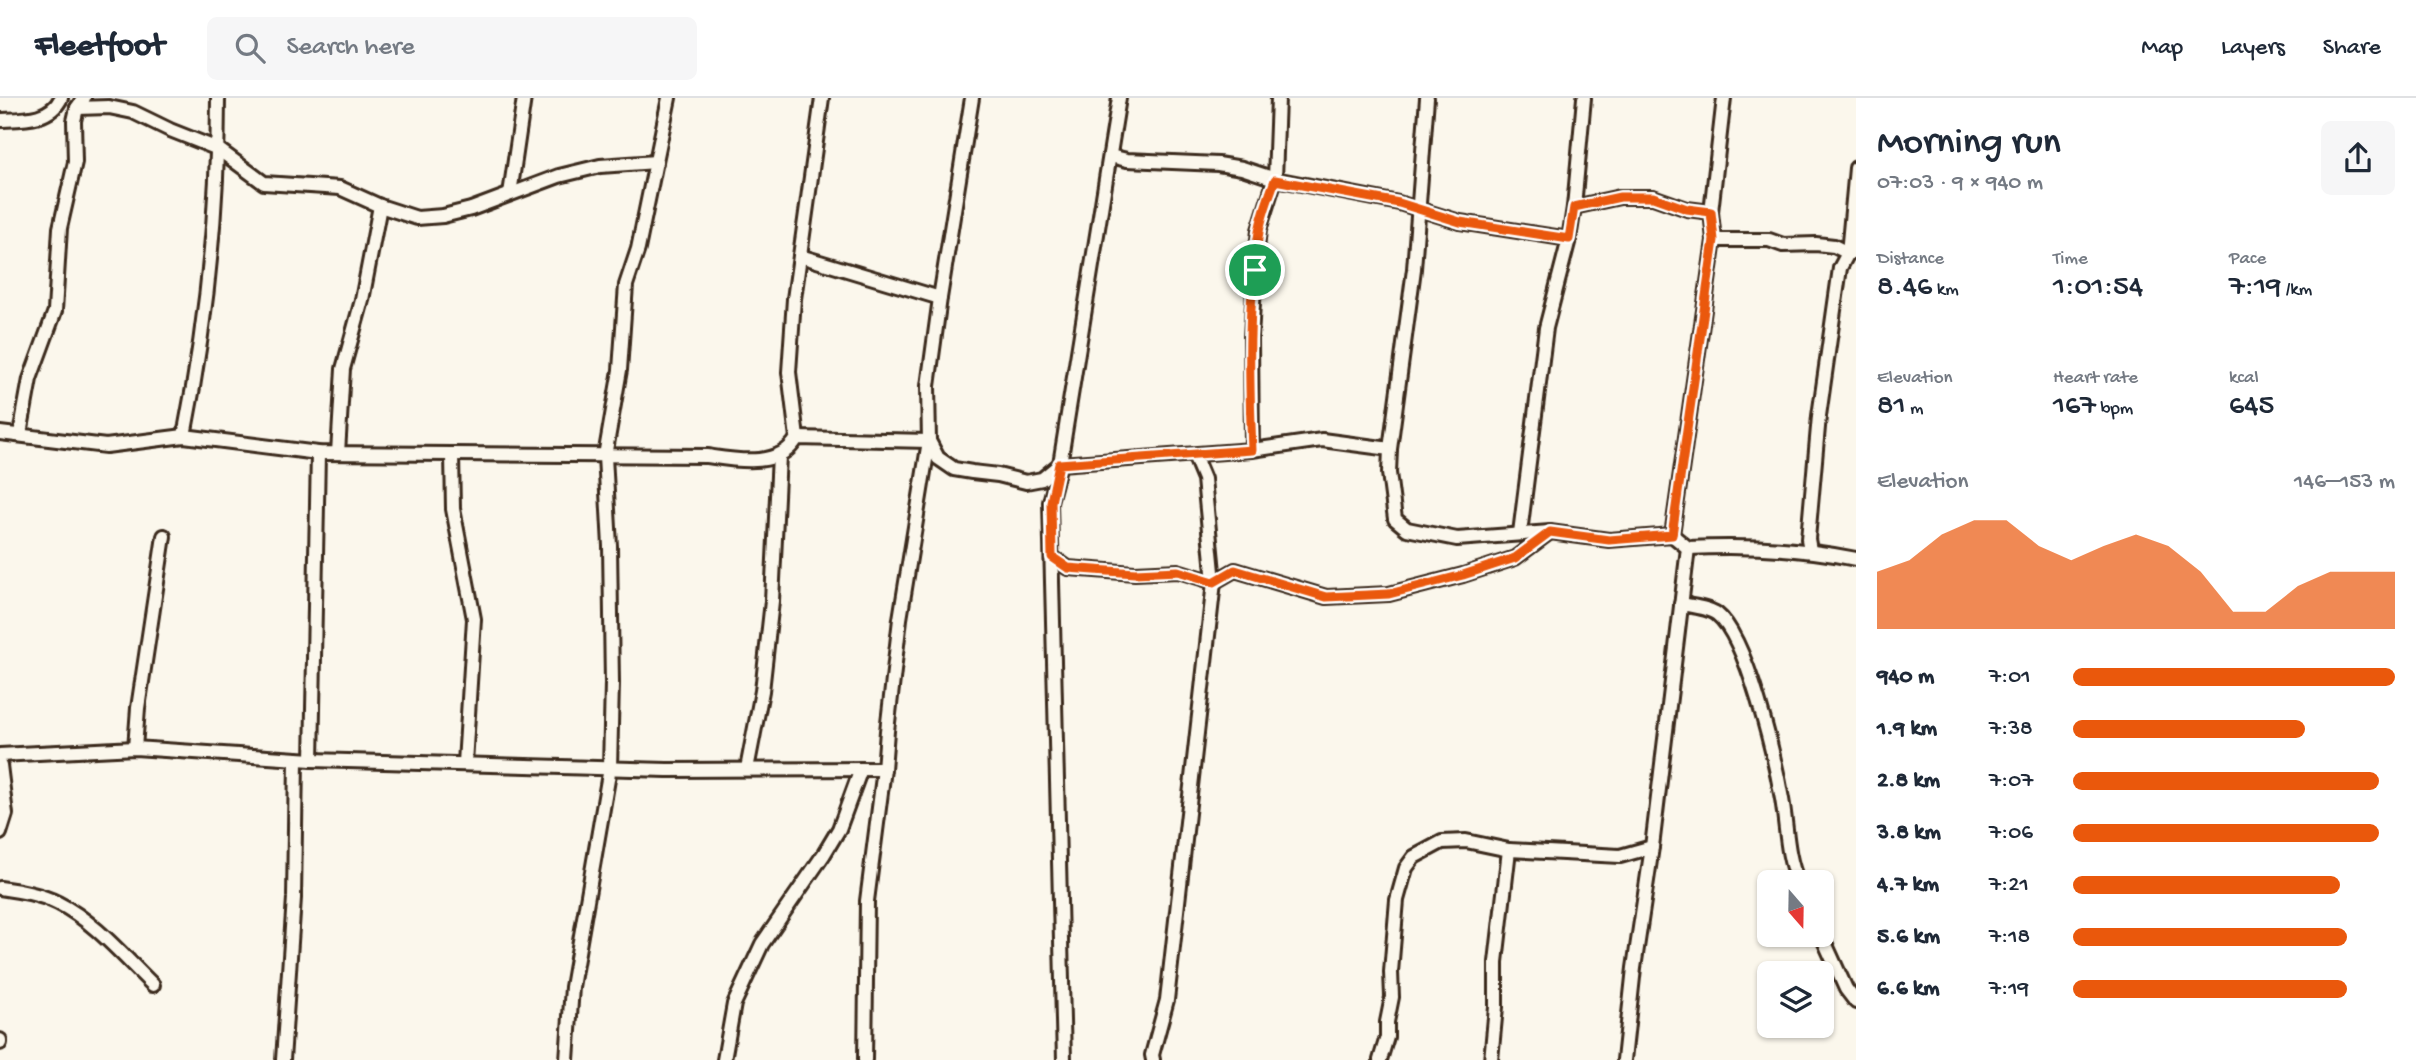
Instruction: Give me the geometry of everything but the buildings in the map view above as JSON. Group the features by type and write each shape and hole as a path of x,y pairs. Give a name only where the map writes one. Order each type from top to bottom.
{"street":[{"path":"0,120 30,119 47,114 60,103 61,98"},
{"path":"184,436 200,337 214,211 218,98"},
{"path":"510,194 524,98"},
{"path":"567,1060 572,987 610,768 610,546 605,456 620,370 626,285 638,250 669,98"},
{"path":"0,433 20,433 106,446 184,436 318,453 706,456 740,460 762,460 779,455 792,446 797,438 789,372 794,299 822,98"},
{"path":"865,1060 867,901 900,619 929,441 928,386 972,98"},
{"path":"1064,1060 1051,502 1119,98"},
{"path":"1252,450 1251,337 1255,270 1259,230 1275,180 1278,98"},
{"path":"1427,98 1414,269 1390,449 1389,473 1395,519 1407,529 1457,539 1550,532 1609,540 1672,535 1688,548 1810,550 1856,559"},
{"path":"1520,533 1546,328 1569,239 1574,207 1584,98"},
{"path":"1672,535 1714,240 1711,212 1724,98"},
{"path":"20,433 30,379 55,311 58,239 75,162 74,121 80,103 133,112 218,149 264,183 340,188 416,218 443,216 471,209 559,176 600,166 656,162"},
{"path":"1110,156 1128,160 1218,164 1242,168 1275,180 1399,203 1460,222 1569,239"},
{"path":"1810,550 1808,540 1819,416 1840,268 1852,252 1856,168"},
{"path":"1574,207 1620,197 1653,197 1687,209 1711,212"},
{"path":"338,453 343,369 362,300 380,206"},
{"path":"1714,240 1769,240 1783,245 1816,244 1852,252"},
{"path":"800,256 940,298"},
{"path":"797,438 929,441"},
{"path":"929,441 938,458 954,469 1026,482 1042,479 1059,464 1252,450 1322,440 1390,449"},
{"path":"312,760 318,453"},
{"path":"452,454 453,509 474,619 466,763"},
{"path":"747,769 762,691 772,601 779,455"},
{"path":"1153,1060 1152,1055 1167,1000 1214,582 1203,479 1194,455"},
{"path":"1052,557 1068,568 1135,573 1178,571 1214,582 1235,570 1326,597 1389,594 1515,558 1550,532"},
{"path":"135,748 138,708 164,536"},
{"path":"1624,1060 1688,548"},
{"path":"1681,604 1716,613 1735,635 1750,677 1776,770 1793,870"},
{"path":"0,755 135,748 312,760 610,768 884,769"},
{"path":"283,1060 294,898 296,759"},
{"path":"0,765 6,814 0,833"},
{"path":"724,1060 734,1004 762,944 839,828 861,769"},
{"path":"1380,1060 1387,1037 1392,997 1391,972 1397,900 1406,868 1414,857 1442,842 1466,841 1509,850 1620,856 1652,848"},
{"path":"1491,1060 1496,1007 1496,962 1509,850"},
{"path":"0,888 34,894 57,902 73,912 153,985"},
{"path":"1827,947 1846,989 1856,1002"}],"route":[{"path":"1275,180 1399,203 1460,222 1569,239 1574,207 1620,197 1653,197 1687,209 1711,212 1714,240 1672,535 1609,540 1550,532 1515,558 1389,594 1326,597 1235,570 1214,582 1178,571 1135,573 1068,568 1052,557 1051,502 1059,464 1252,450 1250,392 1255,270 1259,230 1275,180"}]}
